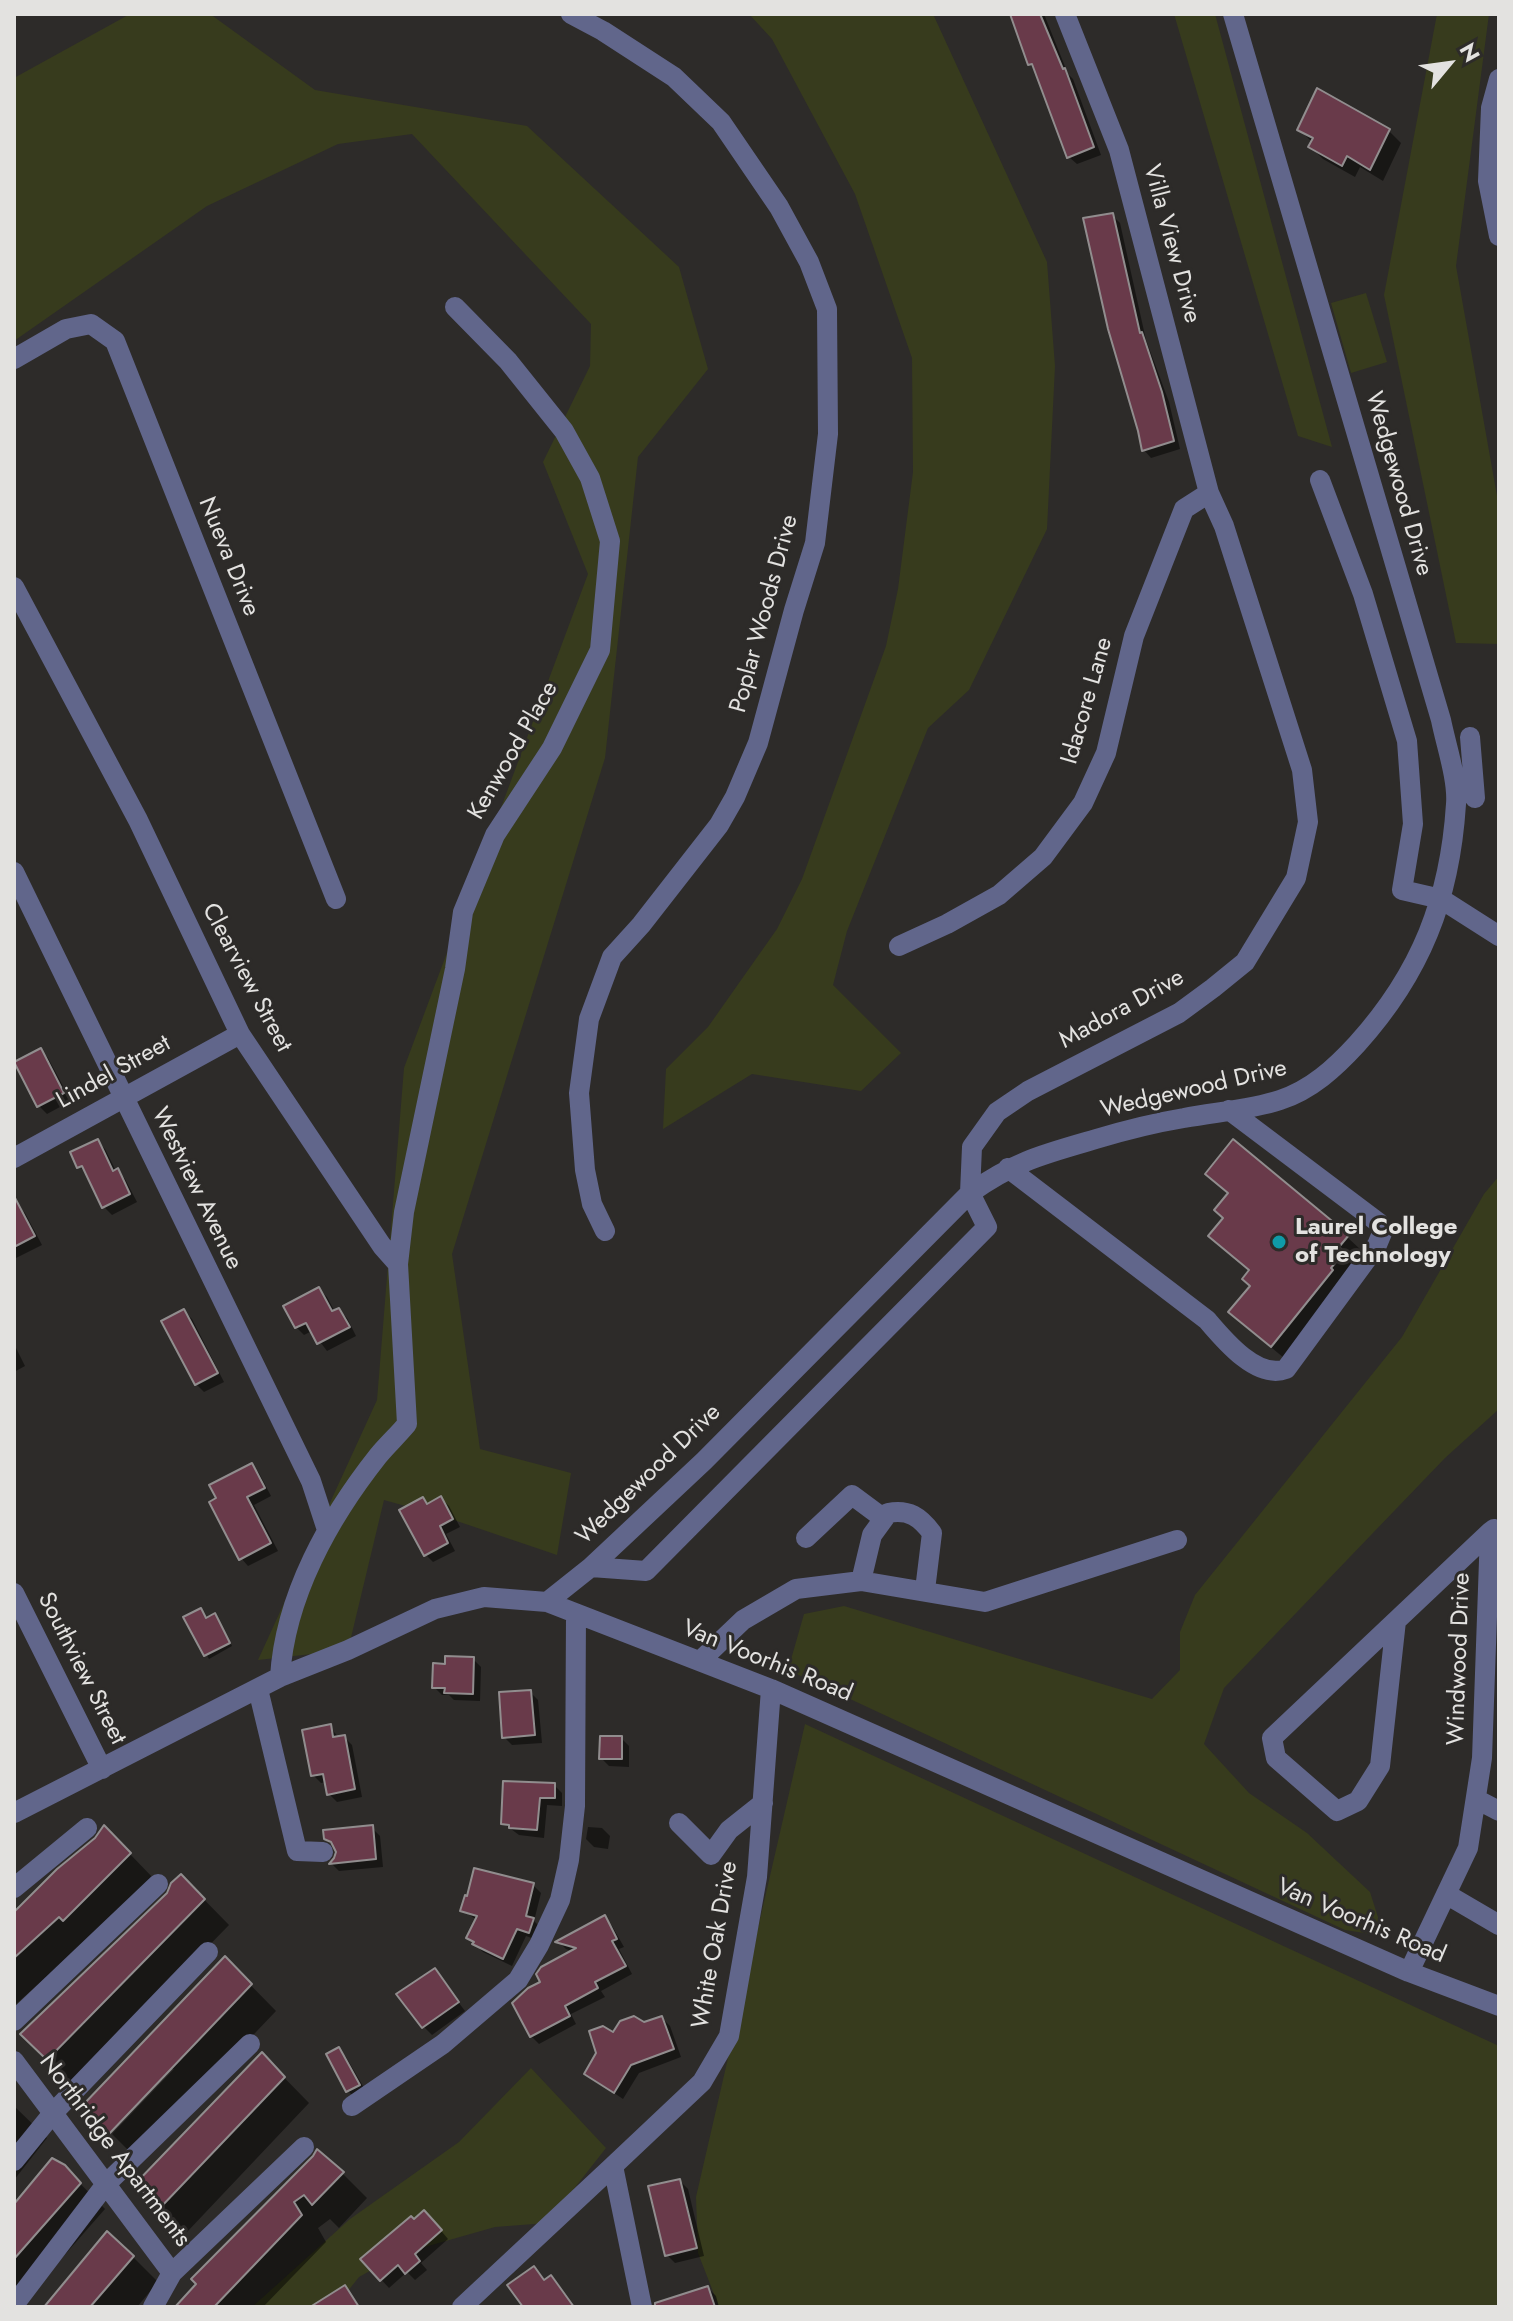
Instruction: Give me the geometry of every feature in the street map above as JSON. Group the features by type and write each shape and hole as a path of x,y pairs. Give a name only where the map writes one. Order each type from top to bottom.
{"street":[{"name":"Poplar Woods Drive","path":"571,14 674,77 721,122 779,207 809,262 827,309 828,434 815,543 758,743 735,797 719,825 612,957 589,1019 579,1093 585,1170 592,1204 605,1231"},
{"name":"Villa View Drive","path":"1065,14 1119,150 1209,493"},
{"name":"Wedgewood Drive","path":"547,1602 591,1567 704,1461 970,1193 1008,1168 1045,1152 1137,1126 1277,1101 1305,1091 1343,1059 1379,1019 1419,956 1441,899 1457,800 1467,786 1444,736 1233,14"},
{"path":"1499,79 1491,108 1488,181 1499,236"},
{"name":"Kenwood Place","path":"280,1677 285,1632 327,1530 380,1453 407,1424 398,1264 404,1212 455,969 463,912 495,835 552,748 600,650 610,541 590,478 564,431 508,361 455,307"},
{"name":"Nueva Drive","path":"14,359 66,329 91,324 115,341 336,899"},
{"path":"1320,480 1363,594 1407,741 1413,824 1402,890 1441,899 1499,936"},
{"name":"Idacore Lane","path":"899,946 999,895 1043,857 1083,803 1106,753 1134,636 1184,509 1209,493"},
{"name":"Madora Drive","path":"970,1193 972,1147 997,1112 1028,1091 1179,1013 1213,988 1245,962 1296,878 1308,822 1302,770 1224,526 1209,493"},
{"name":"Clearview Street","path":"14,587 138,820 240,1034 382,1246 398,1264"},
{"path":"1407,741 1444,736"},
{"path":"1467,786 1470,737"},
{"name":"Westview Avenue","path":"14,872 311,1481 327,1530"},
{"name":"Lindel Street","path":"14,1158 240,1034"},
{"path":"1008,1168 1207,1320 1225,1342 1266,1371 1276,1373 1286,1369 1377,1245 1382,1233 1379,1223 1229,1110"},
{"path":"591,1567 646,1571 987,1227 970,1193"},
{"path":"806,1538 852,1495 883,1518"},
{"path":"861,1581 872,1535 888,1513 900,1510 922,1520 932,1533 925,1590"},
{"path":"1396,1621 1380,1766 1358,1801 1337,1811 1276,1758 1272,1738 1494,1528"},
{"name":"Windwood Drive","path":"1409,1972 1468,1848 1482,1758 1494,1528"},
{"path":"700,1661 743,1620 796,1589 861,1581 985,1602 1177,1540"},
{"name":"Southview Street","path":"14,1593 102,1769"},
{"name":"Van Voorhis Road","path":"14,1813 280,1677 348,1650 435,1609 484,1597 547,1602 771,1689 1409,1972 1499,2006"},
{"path":"352,2106 443,2044 518,1980 545,1934 560,1900 569,1860 575,1806 576,1614"},
{"path":"258,1689 297,1851 323,1852"},
{"name":"White Oak Drive","path":"462,2307 702,2082 729,2036 757,1877 771,1689"},
{"path":"1476,1799 1499,1811"},
{"path":"679,1823 711,1855 729,1830 763,1803"},
{"path":"14,1888 87,1828"},
{"path":"14,2021 158,1884"},
{"path":"1446,1894 1499,1925"},
{"path":"14,2161 53,2113 208,1952"},
{"path":"14,2305 106,2184 250,2044"},
{"name":"Northridge Apartments","path":"14,2061 172,2273"},
{"path":"153,2307 172,2273 304,2147"},
{"path":"613,2166 642,2307"}],"green space":[{"path":"130,14 210,14 315,90 527,126 679,267 708,369 638,457 605,758 452,1254 480,1449 571,1473 557,1555 384,1500 348,1650 258,1660 377,1400 404,1068 588,574 543,462 590,366 591,324 412,134 338,144 207,206 14,341 14,78"},
{"path":"749,14 933,14 1047,262 1055,366 1047,529 969,690 928,728 847,931 833,985 901,1053 861,1091 752,1074 663,1129 666,1069 708,1027 777,929 802,879 886,646 898,589 913,472 912,358 855,194 772,39"},
{"path":"1174,14 1215,14 1332,447 1298,436"},
{"path":"1437,14 1489,14 1456,266 1499,507 1499,644 1456,643 1384,295"},
{"path":"1366,293 1387,362 1351,373 1331,303"},
{"path":"1499,1176 1499,1409 1445,1458 1224,1688 1204,1744 1249,1793 1307,1833 1370,1892 1384,1936 1345,1930 788,1670 804,1614 844,1606 1152,1699 1180,1670 1180,1632 1195,1595 1402,1337 1484,1194"},
{"path":"805,1724 1499,2046 1499,2307 719,2307 698,2253 696,2197"},
{"path":"531,2068 606,2148 547,2223 495,2227 400,2254 359,2277 335,2307 252,2307 350,2219 459,2142"}],"building":[{"path":"1010,14 1040,14 1065,68 1094,147 1067,158"},
{"path":"1317,88 1390,129 1370,170 1347,156 1342,166 1308,147 1313,138 1297,130"},
{"path":"1113,213 1140,333 1162,392 1174,441 1142,451 1108,329 1083,218"},
{"path":"41,1048 64,1093 37,1107 14,1062"},
{"path":"98,1139 113,1171 118,1168 130,1194 102,1208 82,1166 77,1168 70,1152"},
{"name":"Laurel College of Technology","path":"1233,1139 1349,1235 1339,1247 1344,1252 1331,1268 1333,1270 1271,1347 1228,1312 1250,1286 1242,1279 1249,1270 1208,1236 1223,1218 1214,1210 1228,1193 1205,1174"},
{"path":"14,1196 35,1236 14,1247"},
{"path":"319,1287 332,1311 339,1308 350,1327 317,1344 306,1323 295,1328 283,1306"},
{"path":"184,1309 218,1373 195,1385 161,1321"},
{"path":"252,1463 265,1488 247,1497 271,1543 239,1560 209,1502 216,1498 209,1485"},
{"path":"441,1496 453,1519 440,1526 448,1543 424,1556 399,1510 423,1497 427,1504"},
{"path":"201,1608 206,1618 215,1613 230,1643 204,1656 183,1617"},
{"path":"445,1656 474,1657 473,1694 444,1693 445,1688 432,1688 433,1663 445,1664"},
{"path":"531,1690 535,1735 502,1738 499,1692"},
{"path":"331,1724 333,1737 345,1735 355,1789 327,1795 323,1774 311,1776 302,1730"},
{"path":"600,1736 622,1736 622,1759 599,1759"},
{"path":"503,1781 555,1783 555,1798 540,1798 537,1830 509,1828 509,1825 501,1824"},
{"path":"104,1825 131,1853 63,1921 59,1917 14,1958 14,1912 57,1869 95,1838"},
{"path":"373,1825 376,1859 329,1864 336,1852 331,1842 324,1839 323,1830"},
{"path":"474,1868 534,1883 526,1916 534,1918 529,1933 517,1929 503,1959 466,1938 477,1916 460,1911"},
{"path":"181,1874 205,1899 47,2060 20,2034 167,1893 171,1883"},
{"path":"605,1915 617,1939 612,1941 626,1966 595,1982 598,1988 565,2006 570,2016 530,2037 512,2003 540,1982 536,1974 541,1967 576,1948 555,1942"},
{"path":"225,1956 252,1984 109,2134 82,2106"},
{"path":"435,1968 459,2002 422,2028 396,1994"},
{"path":"634,2016 644,2022 662,2016 674,2049 631,2065 614,2093 584,2074 596,2053 589,2031 603,2026 613,2032 620,2021"},
{"path":"339,2047 360,2085 346,2092 326,2054"},
{"path":"262,2052 285,2077 160,2208 135,2184"},
{"path":"317,2149 344,2172 312,2205 304,2195 294,2202 302,2215 214,2307 175,2307 196,2284 191,2279"},
{"path":"52,2158 65,2165 81,2183 14,2259 14,2204"},
{"path":"680,2179 697,2248 665,2256 648,2186"},
{"path":"424,2210 442,2230 415,2254 420,2261 405,2274 398,2265 380,2281 360,2259 411,2216 414,2219"},
{"path":"107,2231 134,2256 90,2307 44,2307"},
{"path":"534,2266 544,2280 551,2275 574,2307 523,2307 507,2285"},
{"path":"345,2285 359,2307 310,2307"},
{"path":"708,2286 715,2307 655,2307 655,2303"}],"place":[{"name":"Laurel College of Technology","path":"1279,1242"}]}
